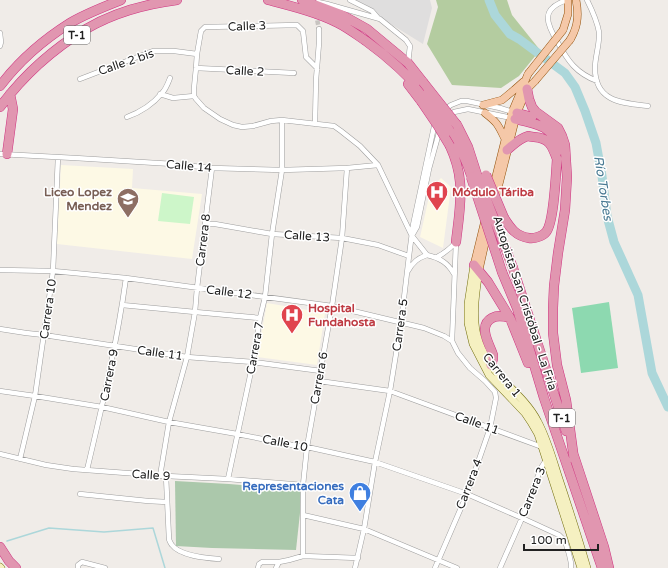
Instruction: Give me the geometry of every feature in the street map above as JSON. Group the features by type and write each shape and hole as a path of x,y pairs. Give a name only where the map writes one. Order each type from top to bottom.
{"highway":[{"name":"T-1","path":"2,81 28,55 56,32 89,13 121,0"},
{"name":"T-1","path":"0,107 25,77 71,39 87,29 103,21 136,9 176,0"},
{"name":"Autopista San Cristóbal - La Fría","path":"268,0 311,12 338,23 350,29 380,51 405,66 423,98 454,128 457,143 468,167 478,176 502,272 517,308 544,398 602,568"},
{"name":"Autopista San Cristóbal - La Fría","path":"302,0 342,15 367,29 423,82 468,147 513,268 574,459 604,547 609,568"},
{"path":"527,89 532,107 536,112 558,128 565,146 567,177 565,210 554,286 553,333 566,400 574,459"},
{"path":"4,154 13,109 10,94"},
{"path":"423,98 450,146 455,159 460,182 460,204 456,242"},
{"path":"513,115 550,123"},
{"path":"478,176 512,230 522,237 532,238 547,232 552,214 557,159 556,142 553,135 546,129 536,123 513,115"},
{"path":"507,150 516,142 528,136 539,137 550,142 557,159"},
{"path":"476,268 488,282 510,318 526,360 544,398"},
{"path":"491,365 493,356 485,332 485,324 491,318 499,316 510,318"},
{"path":"0,547 9,561 16,568"}],"main road":[{"path":"484,105 502,100 527,77 563,30 568,14 568,0"},
{"path":"513,115 527,89 570,40 575,32 578,11 576,0"},
{"path":"476,268 505,139 527,77"},
{"path":"485,113 495,120 505,139"},
{"name":"Carrera 1","path":"476,268 507,150 513,115"}],"street":[{"path":"306,0 327,4 380,19"},
{"path":"350,0 372,11 406,40 410,46 405,66"},
{"path":"568,0 555,4 552,8 549,13 549,26 567,58 582,74 597,80"},
{"path":"587,0 599,32 595,68 599,88 605,95 613,100 625,104 648,106"},
{"name":"Calle 3","path":"194,96 197,54 201,31 205,27 297,25 303,31 306,57 317,68"},
{"path":"315,124 319,29"},
{"path":"0,33 0,46"},
{"name":"Calle 2 bis","path":"80,79 153,51 174,51 197,54"},
{"name":"Calle 2","path":"196,68 294,73"},
{"path":"127,117 138,113 163,92 170,78"},
{"path":"160,94 173,98 194,96 204,108 220,119 242,127 282,120 334,126 360,146 378,165 412,236 427,255"},
{"path":"412,236 434,126 436,119 441,112 451,105 461,101 467,101 513,115"},
{"path":"412,236 417,227 429,169 440,129 445,120 454,112 468,108 485,113 513,115"},
{"name":"Carrera 7","path":"228,479 265,297 272,234 282,170 282,120"},
{"name":"Calle 14","path":"4,154 173,164 212,168 282,170 347,168 378,165"},
{"name":"Carrera 10","path":"20,459 35,396 53,271 58,157"},
{"name":"Carrera 8","path":"160,476 169,422 187,357 195,312 204,224 212,168"},
{"name":"Carrera 6","path":"304,556 303,485 307,447 321,372 342,238 347,168"},
{"name":"Calle 13","path":"204,224 216,224 272,234 342,238 378,245 409,256"},
{"name":"Carrera 5","path":"355,568 390,391 401,323 412,236"},
{"path":"436,257 451,249 456,242"},
{"path":"452,341 456,242"},
{"path":"407,272 415,261 427,255 444,261 454,274"},
{"name":"Carrera 1","path":"476,268 474,324 483,354 527,405 545,436 587,568"},
{"name":"Carrera 1","path":"476,268 468,304 468,323 474,344 489,375 525,413 538,434 581,568"},
{"name":"Calle 12","path":"0,270 53,271 126,278 332,306 424,328 452,341"},
{"name":"Carrera 9","path":"87,470 102,407 126,278"},
{"path":"122,305 260,318"},
{"name":"Calle 11","path":"0,329 187,357 253,362 321,372"},
{"name":"Carrera 4","path":"434,568 467,494 490,428 496,398 495,392 470,368 458,353 452,341"},
{"name":"Calle 11","path":"319,380 390,391 542,447"},
{"name":"Calle 10","path":"0,391 102,407 169,422 307,447 375,462 467,494 559,535 565,540 571,568"},
{"name":"Calle 9","path":"0,454 61,467 87,470 303,485"},
{"name":"Carrera 3","path":"500,568 522,518 540,468 546,460"},
{"path":"166,476 169,539 171,545 178,550 193,556 219,559"},
{"path":"80,494 167,502"},
{"path":"303,515 364,528 457,568"},
{"path":"258,568 259,564 262,562 279,562 304,556 358,558"},
{"path":"78,568 78,565 82,562 105,568"},
{"path":"276,568 279,562"}],"shaded area":[{"path":"350,0 430,0 432,8 423,44 360,5"},
{"name":"Liceo Lopez Mendez","path":"61,165 133,169 132,188 202,194 192,259 57,244"},
{"name":"Módulo Táriba","path":"441,178 451,187 443,248 420,237 431,188"},
{"name":"Hospital Fundahosta","path":"267,303 325,313 317,365 257,357"}],"green space":[{"path":"436,0 507,0 512,15 540,50 519,76 501,88 452,85 427,44 438,7"},
{"path":"162,193 194,197 190,224 158,221"},
{"path":"609,302 618,368 581,373 572,308"},
{"path":"175,481 301,490 296,550 176,546"}],"waterway":[{"name":"Río Torbes","path":"489,0 495,15 510,34 565,73 575,87 596,143 607,216 614,242 638,295 652,373 668,407"},
{"path":"7,541 49,528 104,532 153,528 165,568"}],"tunnel":[{"path":"316,14 319,29"}],"place":[{"name":"Módulo Táriba","path":"437,212"},
{"name":"Liceo Lopez Mendez","path":"128,218"},
{"name":"Hospital Fundahosta","path":"292,334"},
{"name":"Representaciones Cata","path":"360,512"}]}
